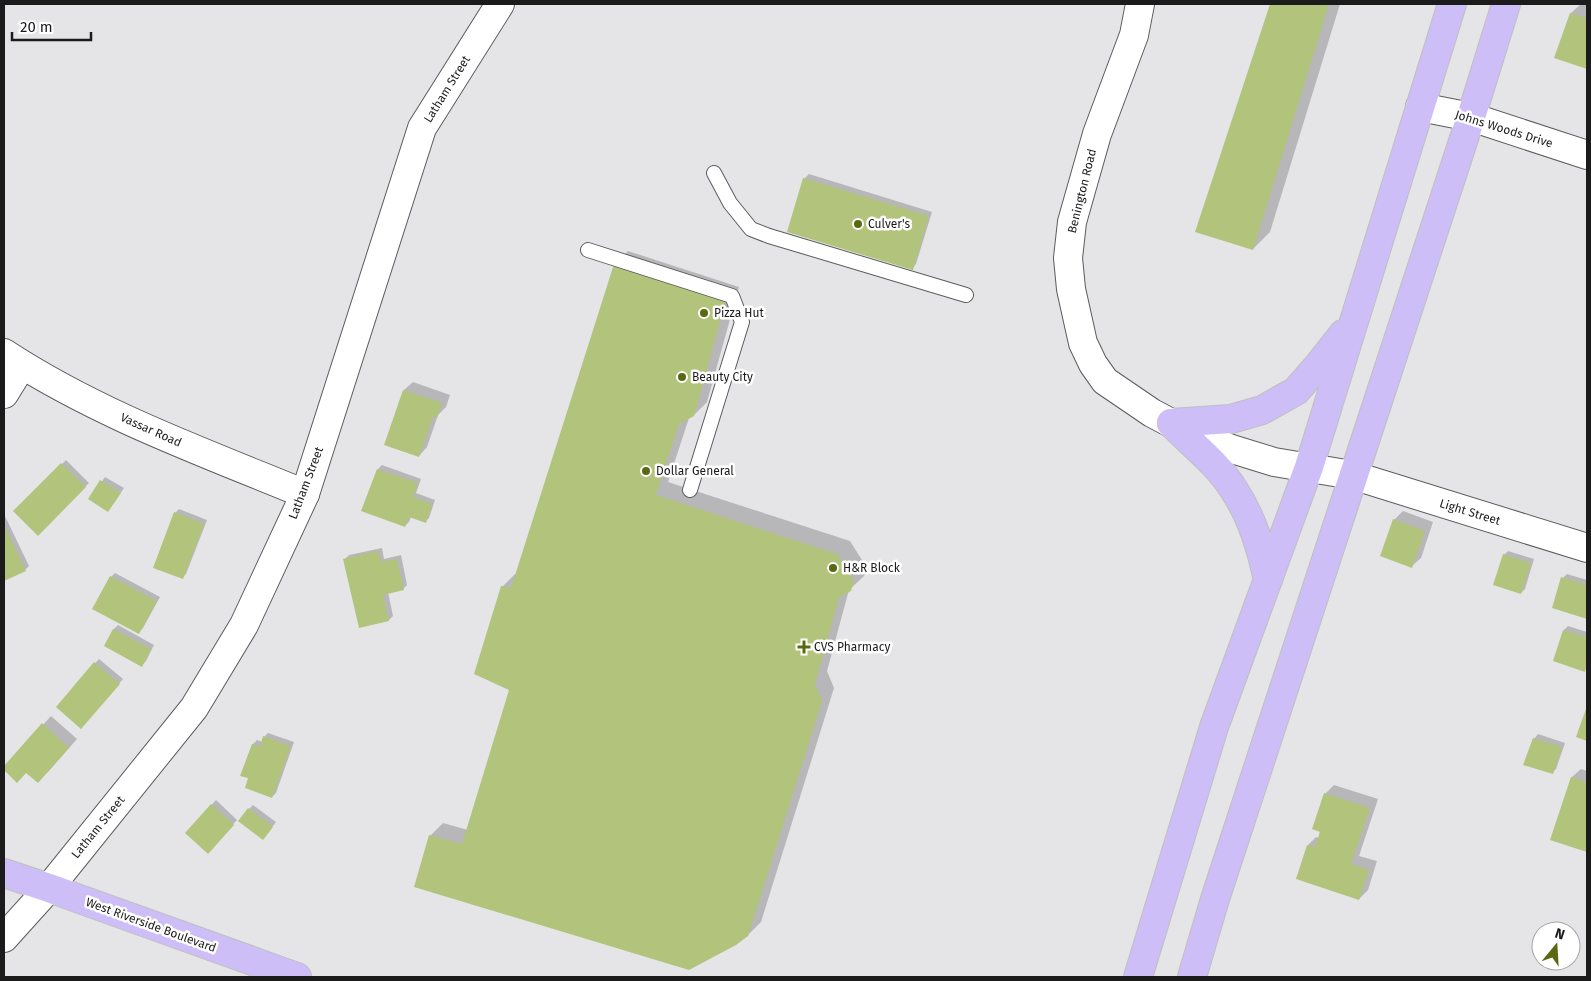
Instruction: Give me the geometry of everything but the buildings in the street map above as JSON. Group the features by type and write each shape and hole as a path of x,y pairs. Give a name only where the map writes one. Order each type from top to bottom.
{"main road":[{"path":"1138,977 1214,727 1309,467 1452,4"},
{"path":"1192,977 1215,898 1352,475 1471,118 1506,4"},
{"path":"1171,422 1202,422 1231,419 1262,410 1296,391 1355,319"},
{"path":"1171,422 1215,465 1234,489 1248,515 1262,552 1268,580"},
{"name":"West Riverside Boulevard","path":"4,873 297,977"}],"street":[{"name":"Latham Street","path":"4,938 49,888 194,708 244,625 305,494 422,128 500,4"},
{"name":"Benington Road","path":"1140,4 1134,35 1097,134 1072,222 1068,258 1071,289 1083,343 1093,364 1105,381 1152,413 1192,434 1274,462 1352,475"},
{"name":"Johns Woods Drive","path":"1420,107 1471,118 1587,155"},
{"name":"Vassar Road","path":"13,359 97,406 164,436 305,494"},
{"path":"4,394 13,359"},
{"name":"Light Street","path":"1352,475 1587,548"}],"lane":[{"path":"714,173 730,203 751,229 966,295"},
{"path":"588,250 732,296 742,322 690,490"}],"place":[{"name":"Culver's","path":"858,224"},
{"name":"Pizza Hut","path":"704,313"},
{"name":"Beauty City","path":"682,377"},
{"name":"Dollar General","path":"646,471"},
{"name":"H&R Block","path":"833,568"},
{"name":"CVS Pharmacy","path":"804,647"}]}
